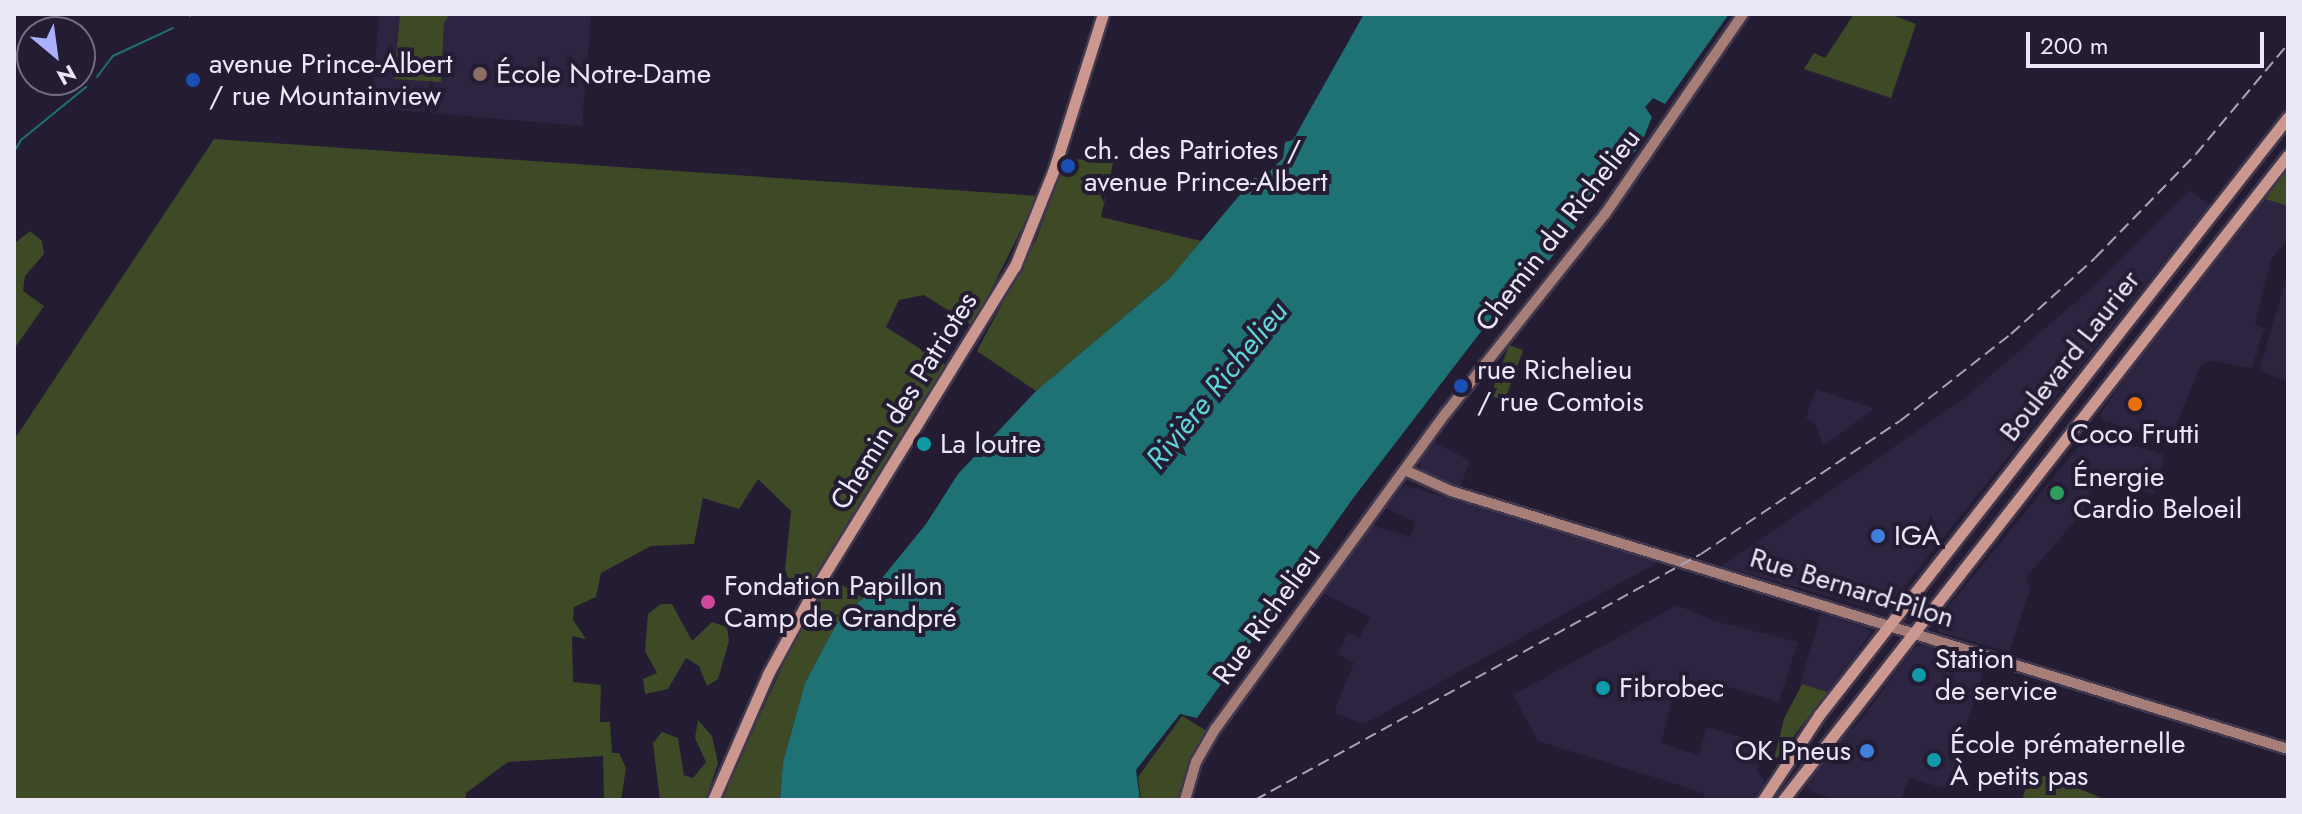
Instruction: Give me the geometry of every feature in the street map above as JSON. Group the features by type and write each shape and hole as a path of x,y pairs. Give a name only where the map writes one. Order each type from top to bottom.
{"main road":[{"name":"Chemin des Patriotes","path":"713,800 801,612 1015,266 1054,169 1103,14"},
{"name":"Chemin du Richelieu","path":"1405,470 1605,214 1743,14"},
{"name":"Boulevard Laurier","path":"1763,800 1819,715 2288,117"},
{"name":"Boulevard Laurier","path":"1783,800 2288,155"},
{"name":"Rue Bernard-Pilon","path":"1405,470 1451,491 2288,749"},
{"name":"Rue Richelieu","path":"1185,800 1196,762 1216,728 1405,470"}],"shaded area":[{"name":"École Notre-Dame","path":"379,14 591,14 582,126 371,108"},
{"path":"400,14 450,14 444,23 441,82 394,79"},
{"path":"1854,14 1889,14 1916,24 1891,98 1804,69 1814,53 1825,58"},
{"path":"214,139 1038,196 973,326 924,295 899,300 886,327 947,366 806,591 790,583 785,570 791,511 758,479 739,509 703,498 694,544 651,546 601,573 596,597 574,607 573,620 586,639 572,636 573,682 601,685 600,722 610,722 612,753 619,753 626,768 621,800 604,800 603,756 508,762 466,793 465,800 14,800 14,440"},
{"path":"1066,158 1113,163 1101,217 1201,241 1170,278 1036,391 977,351 1036,240"},
{"path":"2288,168 2288,206 2265,199"},
{"path":"2190,190 2209,205 1884,612 1722,566 1966,397 2094,286"},
{"path":"2265,199 2288,206 2288,238 2271,260 2255,325 2264,328 2252,368 2213,361 2201,365 2170,440 2104,421 2100,414 2140,357"},
{"path":"30,231 42,241 44,254 25,276 23,291 44,306 14,349 14,244"},
{"path":"2288,273 2288,381 2259,371"},
{"path":"1509,345 1523,350 1505,401 1491,396"},
{"path":"1816,389 1875,408 1823,446 1815,423 1806,418"},
{"path":"2091,431 2164,455 2157,489 2153,494 2100,479 2087,495 2083,512 2026,577 2030,589 2009,652 1939,632 1936,622"},
{"path":"1434,442 1470,461 1460,487 1421,471 1420,460"},
{"path":"1405,485 1657,563 1364,724 1334,713 1354,662 1338,654 1348,633 1359,638 1370,617 1323,593 1372,525 1410,537 1415,522 1385,508"},
{"path":"831,578 863,598 838,621 805,683 783,762 780,800 721,800 788,654"},
{"path":"661,604 672,604 692,641 712,622 727,627 729,641 718,679 707,686 699,666 686,658 668,689 645,694 643,679 657,673 645,651 648,614"},
{"path":"1677,605 1714,621 1798,642 1779,702 1702,679 1674,694 1661,743 1699,755 1707,727 1766,744 1757,771 1765,782 1754,800 1703,800 1704,793 1538,741 1513,695"},
{"path":"1821,614 1865,627 1871,633 1828,692 1800,684"},
{"path":"1924,644 1985,665 1947,789 1909,778 1901,800 1838,800 1809,791 1806,781 1825,755 1860,721 1913,648"},
{"path":"1802,684 1828,692 1773,763 1784,719"},
{"path":"1182,716 1207,731 1189,763 1179,800 1141,800 1138,777"},
{"path":"698,720 712,736 718,763 706,800 660,800 653,743 662,732 678,738 684,775 693,778 706,762 695,738"},
{"path":"2031,771 2085,791 2106,800 2022,800"}],"water":[{"name":"Rivière Richelieu","path":"1364,14 1729,14 1665,104 1653,98 1645,107 1652,117 1641,144 1524,292 1506,299 1354,497 1197,718 1180,714 1136,770 1140,800 780,800 783,762 805,683 838,621 874,588 926,524 958,474 1036,391 1170,278 1254,178 1263,178 1283,158 1285,142 1293,140"}],"waterway":[{"path":"97,77 113,56 173,28"},
{"path":"14,152 21,140 75,96"}],"railway":[{"path":"1255,800 1701,554 1900,421 2011,334 2095,258 2196,154 2288,44"}],"place":[{"name":"École Notre-Dame","path":"480,74"},
{"name":"avenue Prince-Albert / rue Mountainview","path":"193,80"},
{"name":"ch. des Patriotes / avenue Prince-Albert","path":"1068,166"},
{"name":"rue Richelieu / rue Comtois","path":"1461,386"},
{"name":"Coco Frutti","path":"2135,404"},
{"name":"La loutre","path":"924,444"},
{"name":"Énergie Cardio Beloeil","path":"2057,493"},
{"name":"IGA","path":"1878,536"},
{"name":"Fondation Papillon Camp de Grandpré","path":"708,602"},
{"name":"Station de service","path":"1919,675"},
{"name":"Fibrobec","path":"1603,688"},
{"name":"OK Pneus","path":"1867,751"},
{"name":"École prématernelle À petits pas","path":"1934,760"}]}
